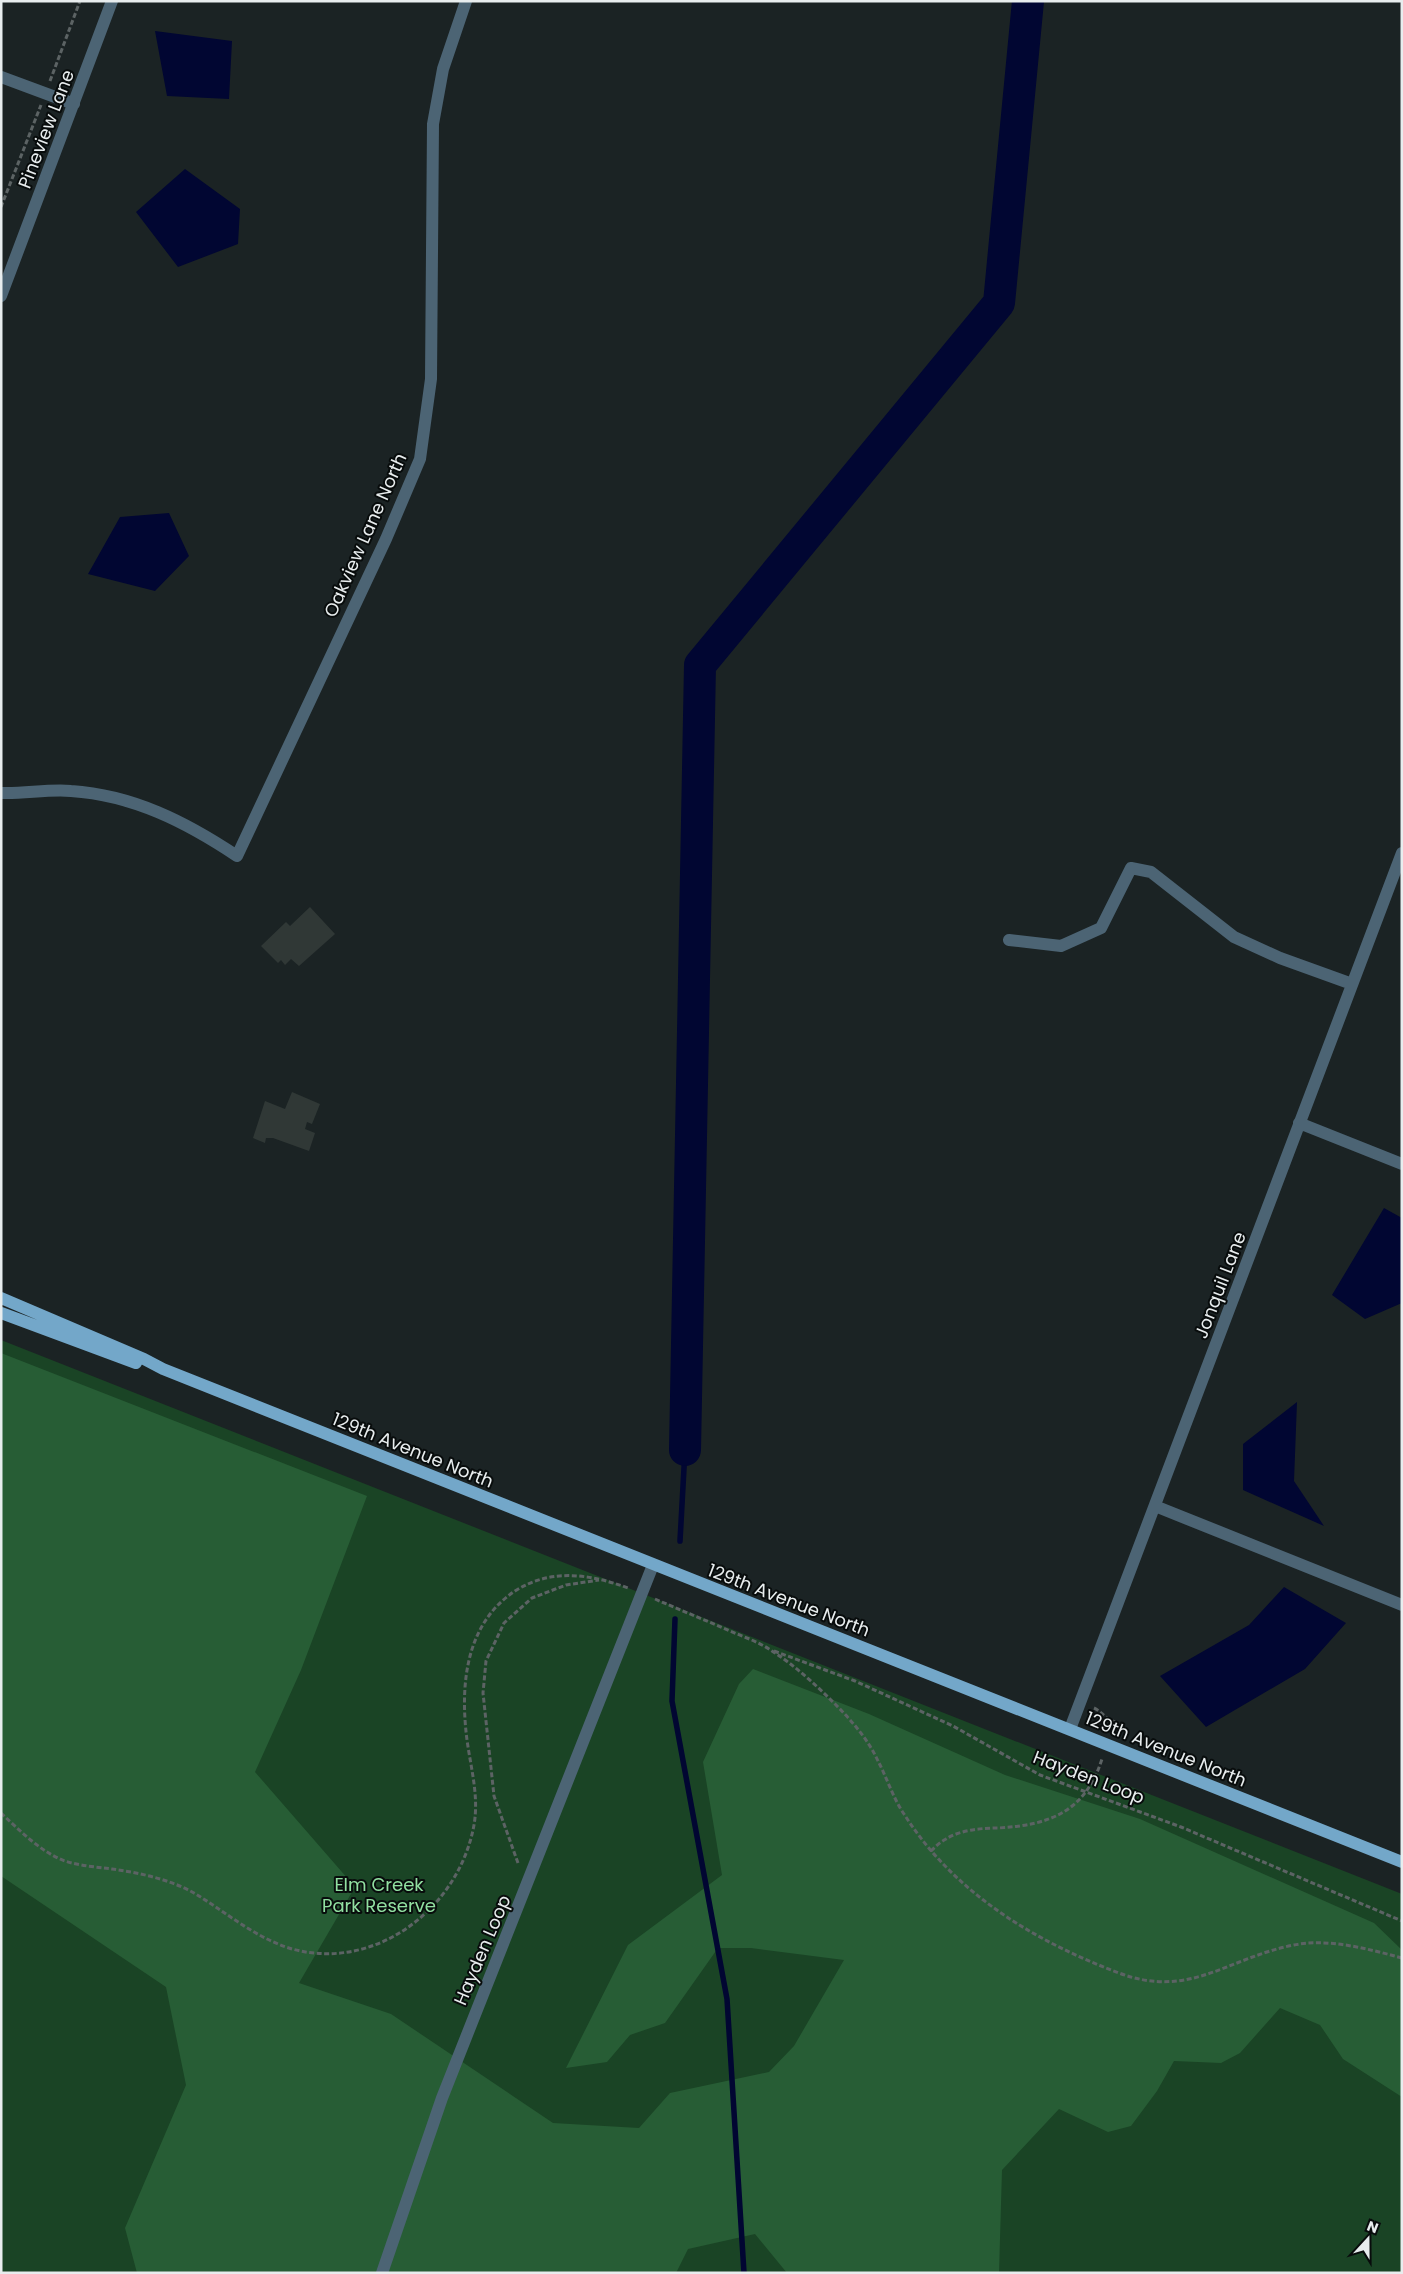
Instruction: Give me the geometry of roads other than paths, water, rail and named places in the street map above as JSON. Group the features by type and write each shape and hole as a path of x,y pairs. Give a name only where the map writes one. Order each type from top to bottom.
{"main road":[{"name":"129th Avenue North","path":"1,1298 144,1359 163,1369 1402,1862"},
{"name":"129th Avenue North","path":"1,1313 129,1361 163,1369"}],"street":[{"name":"Pineview Lane","path":"1,296 112,1"},
{"name":"Oakview Lane North","path":"1,792 70,790 126,800 160,812 207,836 237,856 389,530 420,459 431,379 433,124 443,69 466,1"},
{"path":"1,77 74,104"},
{"name":"Jonquil Lane","path":"1070,1729 1402,852"},
{"path":"1009,940 1061,946 1101,928 1131,868 1151,872 1234,937 1280,958 1352,984"},
{"path":"1299,1123 1402,1164"},
{"path":"1155,1506 1402,1605"},
{"path":"382,2273 442,2098 652,1565"}],"water":[{"path":"155,31 232,41 229,99 167,96"},
{"path":"185,169 240,209 238,244 178,267 136,212"},
{"path":"169,513 189,556 155,591 88,574 120,517"},
{"path":"1384,1208 1402,1218 1402,1303 1365,1319 1332,1295"},
{"path":"1297,1402 1294,1481 1324,1526 1243,1490 1243,1444"},
{"path":"1284,1587 1346,1623 1305,1669 1206,1727 1160,1676 1249,1625"}],"waterway":[{"path":"685,1450 700,665 999,303 1028,1"},
{"path":"680,1541 685,1450"},
{"path":"675,1619 672,1701 727,1999 744,2273"}],"park label":[{"name":"Elm Creek Park Reserve","path":"379,1894"}]}
